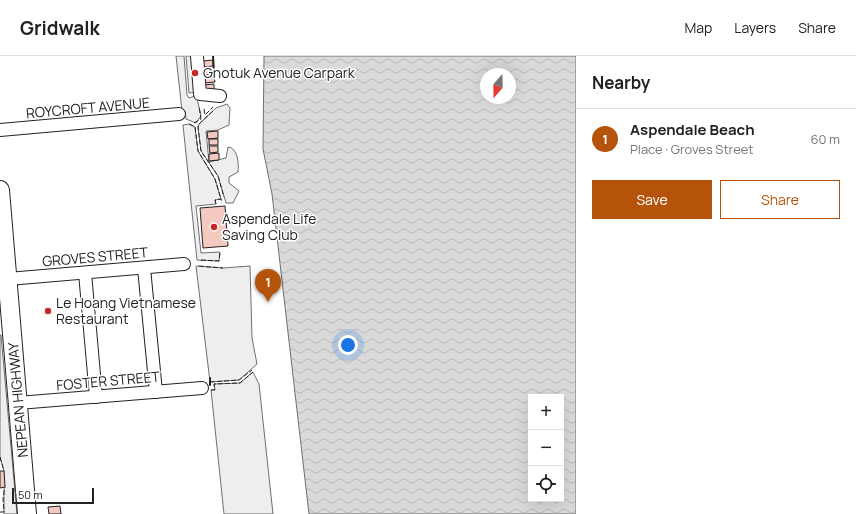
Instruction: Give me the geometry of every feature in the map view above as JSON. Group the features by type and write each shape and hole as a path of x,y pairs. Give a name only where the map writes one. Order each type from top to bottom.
{"highway":[{"name":"NEPEAN HIGHWAY","path":"0,196 27,514"}],"street":[{"path":"197,56 200,94 220,96"},
{"name":"ROYCROFT AVENUE","path":"0,130 179,114"},
{"name":"GROVES STREET","path":"8,279 184,264"},
{"path":"144,268 156,392"},
{"path":"85,273 96,397"},
{"name":"FOSTER STREET","path":"18,403 202,388"}],"shaded area":[{"path":"176,56 184,56 187,95 189,98 195,96 197,98 201,116 196,123 186,119 185,111 182,111"},
{"name":"Gnotuk Avenue Carpark","path":"186,56 202,56 204,91 189,93"},
{"path":"227,104 230,108 229,125 218,130 206,131 209,162 226,158 228,147 236,153 238,172 229,177 229,183 239,191 233,203 226,203 218,176 201,151 198,127 199,124 216,108"},
{"path":"189,124 195,127 198,151 215,179 221,199 215,200 216,204 196,206 201,253 220,252 219,261 197,260 183,125"},
{"path":"196,266 223,268 250,266 252,338 257,364 239,380 210,382"},
{"path":"0,335 17,514 4,514 4,471 0,457"},
{"path":"253,372 259,384 273,514 224,514 211,390 215,389 214,384 240,383"}],"water":[{"path":"264,56 576,56 576,514 309,514 272,194 263,149"}],"building":[{"path":"213,60 213,66 204,67 203,61"},
{"path":"204,69 213,69 214,75 204,75"},
{"path":"214,76 215,82 205,83 204,77"},
{"path":"214,84 214,90 204,91 204,85"},
{"path":"218,131 218,138 208,139 207,132"},
{"path":"209,139 218,139 218,145 209,145"},
{"path":"209,146 218,146 218,152 210,153"},
{"path":"219,153 219,160 209,161 209,154"},
{"name":"Aspendale Life Saving Club","path":"225,206 228,246 203,248 200,208"},
{"path":"0,471 4,471 5,487 0,488"},
{"path":"60,506 61,514 49,514 48,507"}],"fence":[{"path":"194,123 201,119 199,106"},
{"path":"204,109 205,115 213,107"},
{"path":"213,111 199,124 198,127 201,151 218,176 224,197"},
{"path":"189,124 195,127 198,151 215,179 221,199"},
{"path":"216,204 215,200 221,199 222,203"},
{"path":"201,260 219,261 220,252"},
{"path":"199,266 223,268"},
{"path":"210,382 239,380 252,370"},
{"path":"211,390 215,390 214,384 240,383 253,372"},
{"path":"0,457 4,471"},
{"path":"0,512 4,512 3,498 5,487"}],"wall":[{"path":"213,56 214,73"},
{"path":"210,378 210,385"}],"place":[{"name":"Gnotuk Avenue Carpark","path":"195,73"},
{"name":"Aspendale Life Saving Club","path":"214,227"},
{"name":"Aspendale Beach","path":"268,302"},
{"name":"Le Hoang Vietnamese Restaurant","path":"48,311"}]}
